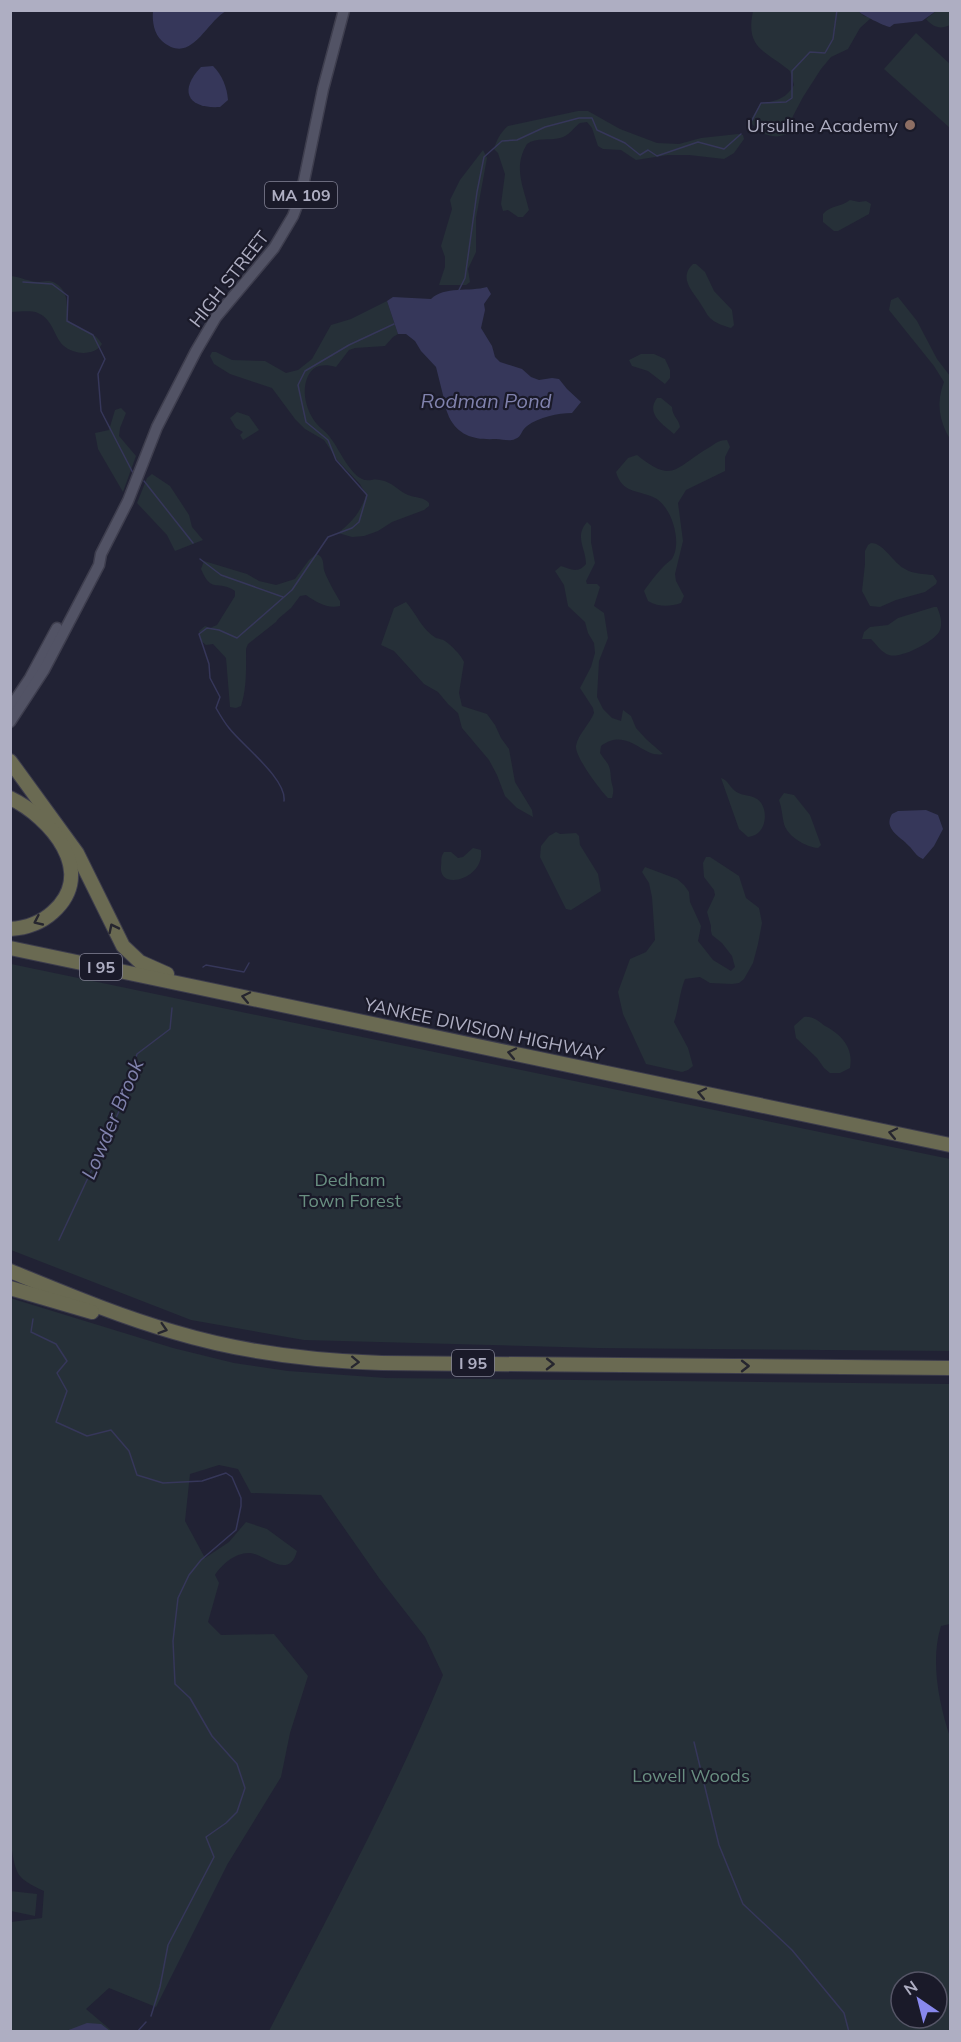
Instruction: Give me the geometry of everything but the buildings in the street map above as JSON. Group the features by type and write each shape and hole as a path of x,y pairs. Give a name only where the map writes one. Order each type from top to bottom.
{"highway":[{"path":"10,761 77,853 123,946 140,963 191,986"},
{"path":"10,798 33,812 56,836 69,857 71,871 67,893 49,916 32,925 10,929"},
{"name":"YANKEE DIVISION HIGHWAY","path":"10,948 951,1145"},
{"name":"I 95","path":"10,1271 132,1319 185,1336 249,1350 337,1361 951,1368"},
{"path":"10,1288 90,1311 132,1319"}],"main road":[{"name":"HIGH STREET","path":"10,722 44,670 99,565 101,554 128,501 160,421 207,331 233,295 278,242 296,210 323,89 344,10"},
{"name":"HIGH STREET","path":"10,708 38,664 93,562 101,554"}],"green space":[{"path":"753,11 858,11 871,18 860,28 848,49 831,57 821,69 793,116 788,133 783,135 772,136 762,133 750,121 760,104 784,97 794,85 790,71 765,53 755,41 751,24"},
{"path":"936,11 950,11 950,25 934,26 926,19"},
{"path":"916,33 950,64 950,128 884,69"},
{"path":"578,111 588,111 620,129 657,143 679,144 701,138 738,134 743,135 744,139 734,153 724,159 668,155 636,160 621,150 603,149 598,146 592,128 587,122 580,123 563,137 527,144 521,161 520,177 529,210 523,217 518,217 508,210 503,211 501,204 505,174 498,153 494,149 501,134 508,126"},
{"path":"483,150 487,158 476,218 476,252 468,269 470,282 466,285 439,285 445,267 445,257 441,246 452,209 450,200 460,180"},
{"path":"850,200 866,201 871,204 869,214 834,231 823,222 823,214"},
{"path":"693,264 705,272 714,291 732,310 734,325 731,328 710,318 689,286 687,275"},
{"path":"11,276 36,282 51,281 58,285 65,294 68,320 94,335 102,344 99,348 84,353 68,349 61,343 51,324 43,316 32,312 11,312"},
{"path":"898,297 917,321 937,359 950,376 950,439 943,425 939,404 944,382 889,310 891,300"},
{"path":"387,301 398,334 385,346 349,350 336,367 324,365 313,369 308,376 305,388 307,406 312,418 329,436 357,476 364,480 388,483 408,495 425,500 429,506 392,522 378,531 352,537 338,533 355,517 364,501 366,495 360,484 338,461 324,440 305,429 295,419 272,388 230,374 214,364 210,356 212,352 216,352 232,360 265,361 286,373 298,370 312,359 331,325 351,319"},
{"path":"641,354 654,354 665,359 670,370 670,378 665,384 648,371 632,366 629,360"},
{"path":"657,398 661,398 672,407 680,427 674,434 654,414 653,409"},
{"path":"121,408 126,413 119,436 136,456 123,492 98,449 95,433 109,430 115,410"},
{"path":"237,412 249,416 259,430 243,440 240,435 243,432 236,428 230,418"},
{"path":"727,440 730,447 725,457 725,471 686,490 678,503 683,541 675,574 684,596 681,603 664,606 652,603 648,601 644,591 672,559 675,552 676,534 665,507 653,497 626,487 616,472 628,458 637,455 659,469 674,470 716,443"},
{"path":"152,474 170,486 189,515 192,527 203,540 175,551 167,535 137,503 147,478"},
{"path":"587,522 591,526 595,563 586,581 587,584 597,584 600,587 594,606 604,613 608,638 599,661 597,697 603,709 612,718 621,721 623,710 631,716 636,728 663,754 649,752 627,741 611,741 601,746 600,753 610,770 612,798 608,798 594,781 577,751 579,737 594,713 580,688 591,667 595,653 594,643 585,622 568,606 564,585 555,571 561,566 577,570 586,564 581,533"},
{"path":"871,543 880,546 908,571 933,575 937,581 936,584 925,592 880,607 870,606 862,591 865,551"},
{"path":"316,554 322,559 325,573 340,601 340,606 326,606 306,595 300,596 276,622 248,644 241,706 230,707 226,658 213,644 206,645 201,641 199,631 205,626 210,628 217,625 235,596 235,591 209,582 201,569 204,561 276,585 295,579"},
{"path":"406,602 431,635 447,643 463,659 459,693 462,706 487,714 495,725 509,749 515,782 532,810 533,817 517,808 505,796 489,760 462,728 458,713 438,692 424,684 394,651 381,645 394,608"},
{"path":"937,607 940,616 940,630 925,644 909,652 889,655 871,639 862,639 864,632 870,627 888,625 898,618"},
{"path":"721,778 737,792 757,799 762,805 765,813 764,822 757,834 748,837 739,829"},
{"path":"784,793 794,795 810,815 821,845 818,848 808,846 786,829 779,800"},
{"path":"556,832 576,833 579,836 580,845 598,874 601,891 571,910 566,909 540,857 541,846 549,836"},
{"path":"473,848 481,850 480,860 469,875 453,880 447,879 442,874 441,859 444,852 451,852 458,858 463,857"},
{"path":"706,857 710,857 739,876 746,898 759,908 762,923 753,963 744,979 739,983 710,983 700,977 685,979 674,1022 688,1048 693,1066 682,1072 646,1064 623,1014 618,992 630,959 646,952 655,940 652,897 649,883 642,872 645,867 677,879 684,885 689,892 690,902 701,926 698,941 713,960 731,971 735,967 732,956 712,935 707,912 715,895 704,877 703,863"},
{"name":"Dedham Town Forest","path":"11,964 950,1159 950,1351 597,1348 304,1340 191,1320 11,1250"},
{"path":"804,1017 815,1019 845,1042 850,1054 850,1068 840,1073 830,1073 796,1038 794,1026"},
{"name":"Lowell Woods","path":"10,1298 173,1348 234,1363 288,1371 386,1378 950,1384 950,1624 941,1626 936,1668 939,1696 950,1737 950,2031 269,2031 382,1810 443,1675 425,1637 379,1578 321,1495 251,1493 238,1469 219,1465 190,1474 185,1521 205,1558 229,1542 246,1522 267,1529 297,1551 293,1560 283,1565 250,1553 240,1554 225,1563 215,1575 219,1583 208,1622 221,1635 274,1634 308,1676 290,1733 281,1777 227,1865 156,2007 109,1988 86,2009 112,2031 11,2031 11,1922 42,1918 44,1891 23,1879 14,1863 11,1845"},
{"path":"10,1891 37,1894 35,1916 11,1911"}],"water":[{"path":"153,10 226,11 197,40 181,49 172,47 159,38 154,27"},
{"path":"858,11 936,11 922,21 894,24 890,27"},
{"path":"213,66 225,86 228,100 220,107 209,107 194,102 188,91 194,76 201,67"},
{"name":"Rodman Pond","path":"487,287 491,294 484,304 481,328 492,346 495,357 500,362 522,369 531,377 539,380 559,379 581,402 572,413 537,420 525,428 517,438 510,440 475,438 463,433 453,424 446,408 436,367 415,341 406,334 398,334 387,301 393,297 431,299 443,292"},
{"path":"926,810 938,815 943,829 934,846 923,859 894,832 890,819 892,814 898,811"},
{"path":"87,2023 101,2024 110,2031 66,2031"}],"waterway":[{"name":"Lowder Brook","path":"750,124 761,103 786,102 792,98 792,71 810,52 825,53 833,39 837,10"},
{"name":"Lowder Brook","path":"459,290 465,278 484,157 502,141 517,140 545,127 579,118 592,118 597,130 625,143 640,155 648,150 657,156 698,142 724,149 741,134"},
{"path":"23,282 52,284 68,296 67,321 93,335 105,359 98,374 101,411 133,473"},
{"name":"Lowder Brook","path":"284,801 283,792 271,773 229,728 216,708 220,697 210,678 209,664 199,634 207,628 219,630 237,638 292,590 328,537 352,528 359,522 367,495 336,460 328,440 306,422 298,385 305,371 349,345 394,324"},
{"path":"144,481 193,543"},
{"path":"200,559 221,575 283,597"},
{"name":"Lowder Brook","path":"203,967 206,965 244,972 249,963"},
{"name":"Lowder Brook","path":"59,1240 121,1107 137,1054 170,1029 172,1008"},
{"name":"Lowder Brook","path":"33,1319 31,1332 56,1344 67,1361 57,1373 67,1391 56,1422 87,1436 111,1430 129,1451 137,1475 163,1483 202,1481 226,1473 232,1477 241,1498 236,1530 201,1560 189,1575 178,1598 173,1641 175,1684 190,1698 212,1736 237,1764 245,1788 237,1812 206,1837 214,1857 168,1945 160,1987 151,2016"},
{"path":"694,1742 719,1845 743,1904 792,1950 844,2013 849,2032"},
{"name":"Lowder Brook","path":"137,2032 146,2022"}],"place":[{"name":"Ursuline Academy","path":"910,125"}]}
